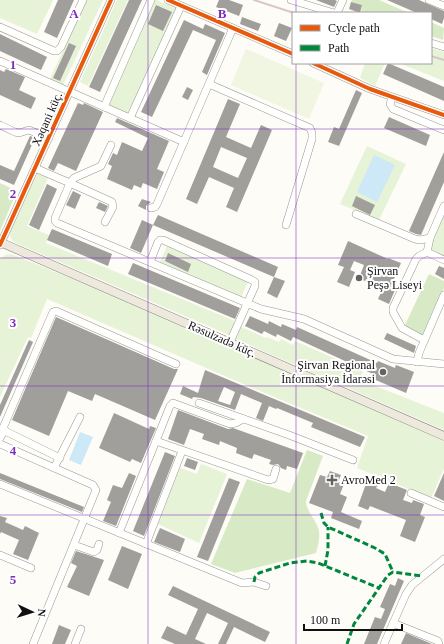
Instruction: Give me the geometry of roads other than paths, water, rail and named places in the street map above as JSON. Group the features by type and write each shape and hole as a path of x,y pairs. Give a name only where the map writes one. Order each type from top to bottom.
{"main road":[{"name":"Rəsulzadə küç.","path":"0,243 444,436"}],"street":[{"path":"0,27 54,50 58,50 61,47 83,0"},
{"name":"Xəqani küç.","path":"0,243 111,0"},
{"path":"104,107 151,0"},
{"path":"168,0 292,54"},
{"path":"291,0 331,12"},
{"path":"337,12 343,0"},
{"path":"429,0 444,6"},
{"path":"130,118 181,6"},
{"path":"151,208 158,204 233,28"},
{"path":"432,43 444,47"},
{"path":"0,61 184,142"},
{"path":"315,64 355,83 444,115"},
{"path":"209,84 310,128 312,138 286,224"},
{"path":"392,97 390,104 393,109 444,130"},
{"path":"0,125 19,133 29,130 49,138"},
{"path":"111,145 101,166 74,178 70,183 55,221 247,303 267,310 304,319 393,359 444,364"},
{"path":"35,168 112,202 112,207 105,222"},
{"path":"427,252 430,238 444,206"},
{"path":"356,214 415,239 420,240 430,238"},
{"path":"150,262 158,242 163,240 255,282 255,286 230,342"},
{"path":"427,252 444,260"},
{"path":"424,340 402,328 393,312 393,308 416,259 427,252"},
{"path":"417,362 424,340 444,295"},
{"path":"0,438 53,312 56,311 176,364"},
{"path":"119,533 170,406 173,403 230,424 236,423 243,419"},
{"path":"199,403 289,435 353,460"},
{"path":"54,468 80,417"},
{"path":"4,431 60,458"},
{"path":"156,441 268,480 273,479 276,469"},
{"path":"0,444 94,485 96,490 33,644"},
{"path":"146,544 182,451"},
{"path":"0,484 242,583 254,582 266,586"},
{"path":"411,493 444,507"},
{"path":"74,545 94,552 97,550 99,544"},
{"path":"0,555 31,568"},
{"path":"384,644 406,594 412,585 444,559"},
{"path":"393,623 438,641 439,644"},
{"path":"75,644 81,629"}],"water":[{"path":"374,155 395,165 377,202 357,192"},
{"path":"80,432 93,437 81,465 69,460"}],"railway":[{"path":"254,0 292,12"},
{"path":"432,56 444,60"}],"place":[{"name":"Şirvan Peşə Liseyi","path":"359,278"},
{"name":"Şirvan Regional İnformasiya İdarəsi","path":"383,372"},
{"name":"AvroMed 2","path":"332,480"}]}
